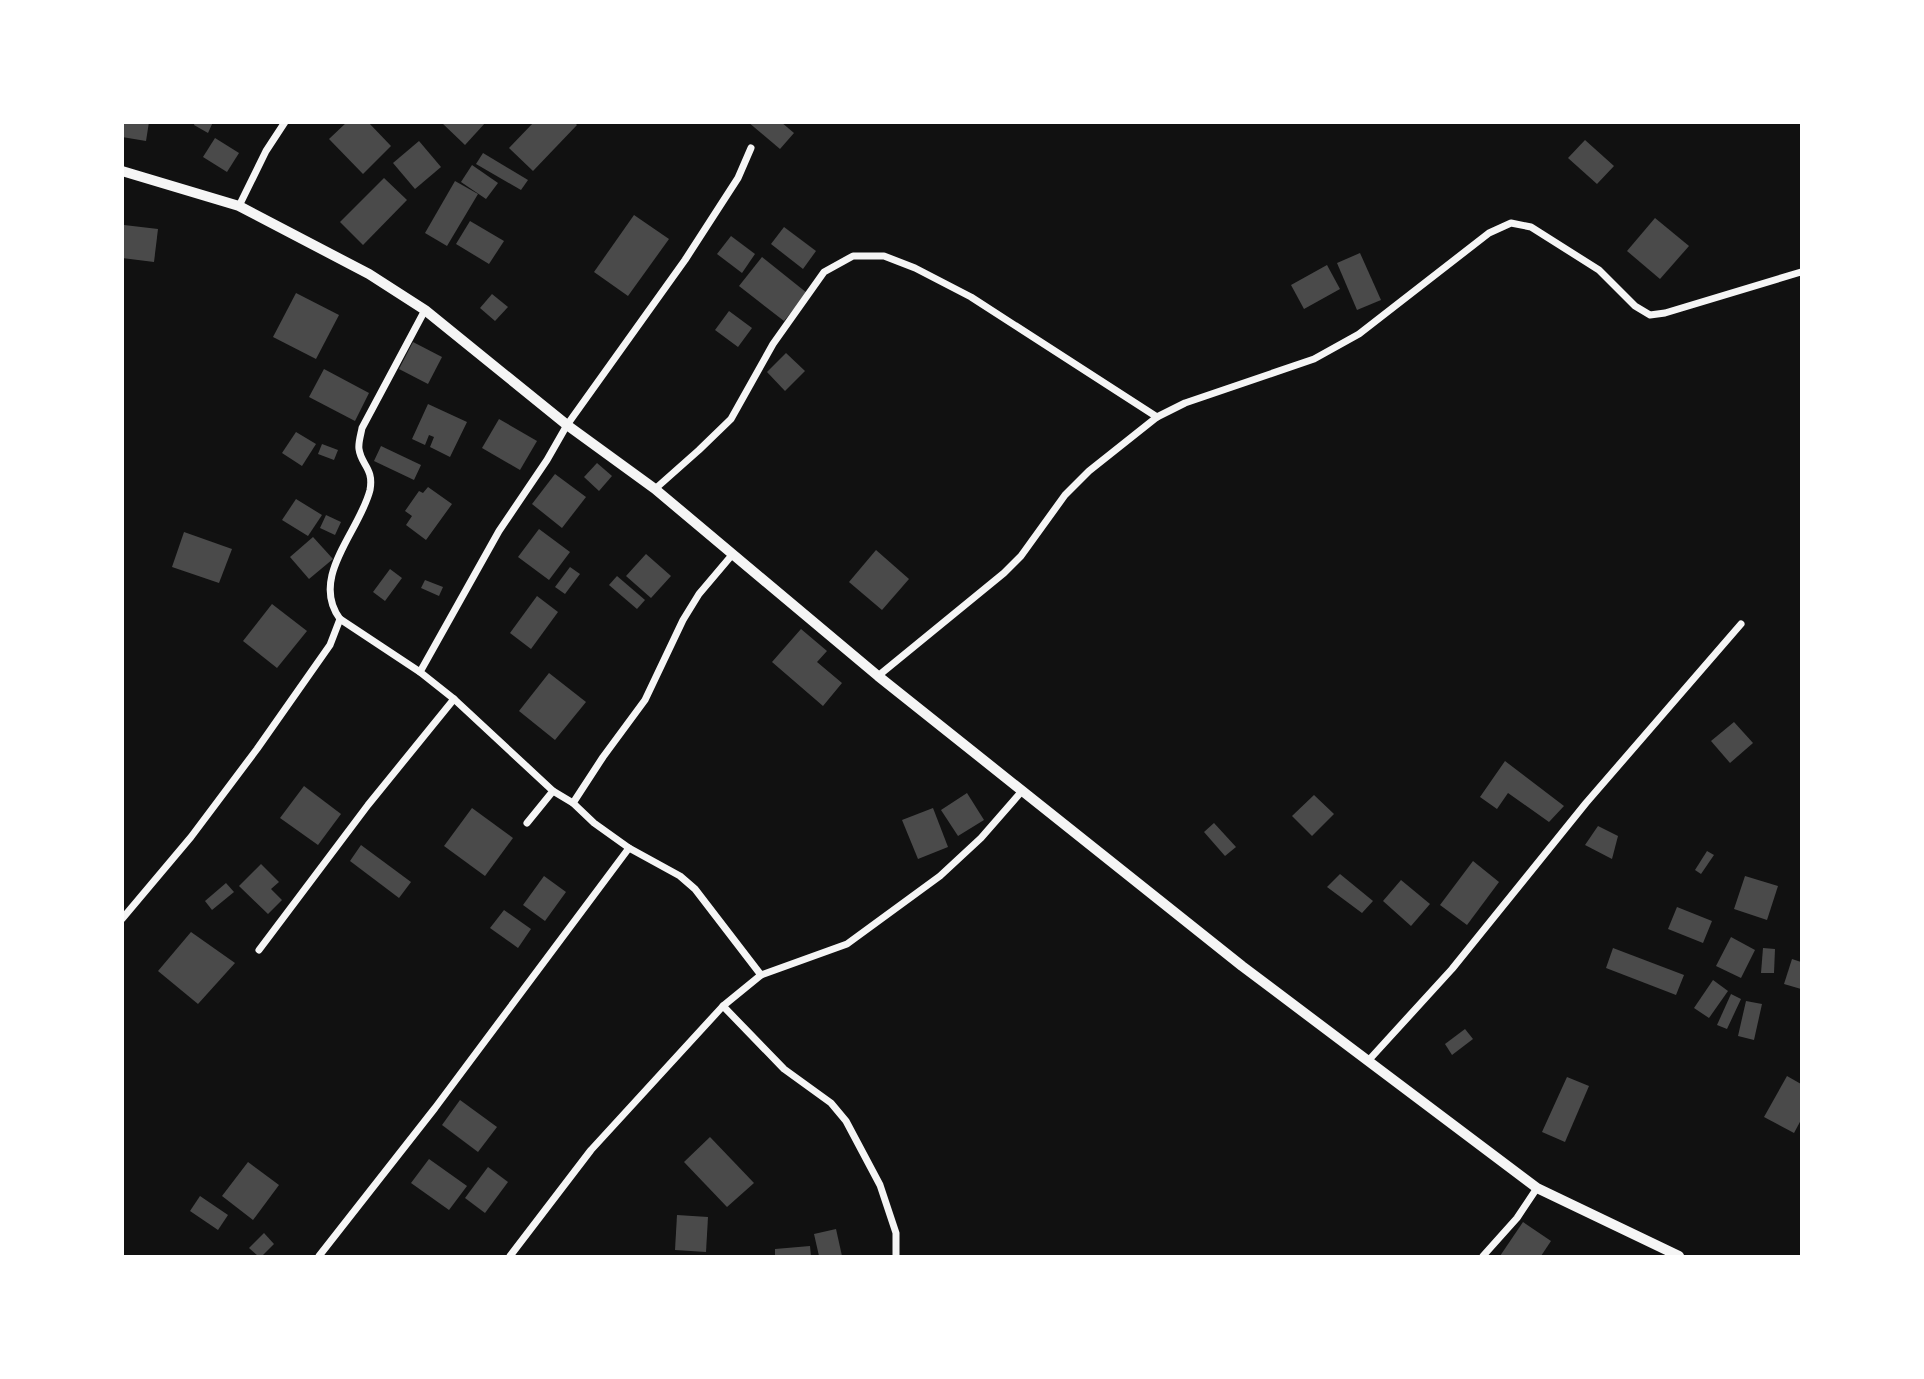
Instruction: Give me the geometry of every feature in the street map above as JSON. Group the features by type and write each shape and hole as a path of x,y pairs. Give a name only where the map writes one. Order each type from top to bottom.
{"street":[{"path":"239,206 266,151 285,122"},
{"path":"420,671 499,531 567,425 685,260 738,177 751,148"},
{"path":"122,171 239,206 369,275 425,310 567,425 655,489 878,676 1242,966 1537,1188 1679,1256"},
{"path":"878,676 1004,573 1021,556 1073,487 1157,417 1185,403 1314,359 1337,347 1359,334 1489,233 1511,223 1531,227 1599,271 1635,306 1650,315 1665,313 1801,272"},
{"path":"655,489 731,419 773,344 824,272 853,256 884,256 915,268 971,297 1157,417"},
{"path":"425,310 362,428 359,449 369,468 370,486 366,501 335,566 330,584 332,609 340,619 420,671 553,791 573,803 594,823 629,848 680,876 695,889 761,975"},
{"path":"573,803 645,700 683,620 699,594 732,555"},
{"path":"122,919 191,836 257,749 330,645 340,619"},
{"path":"1368,1061 1452,969 1586,803 1741,624"},
{"path":"258,950 368,805 454,699"},
{"path":"527,823 553,791"},
{"path":"510,1256 590,1150 723,1006 761,975 847,944 940,876 981,838 1022,791"},
{"path":"319,1256 427,1118 629,848"},
{"path":"723,1006 784,1069 831,1103 846,1121 880,1185 896,1233 896,1256"},
{"path":"1485,1256 1537,1188"}],"building":[{"path":"122,122 149,122 146,141 122,137"},
{"path":"195,122 213,122 208,133 194,125"},
{"path":"347,122 368,122 391,146 363,174 329,139"},
{"path":"441,122 486,122 465,145"},
{"path":"534,122 574,122 577,125 533,171 509,148"},
{"path":"748,122 781,122 794,133 780,149"},
{"path":"215,138 239,153 227,172 203,157"},
{"path":"1585,140 1614,166 1597,184 1568,158"},
{"path":"419,141 441,167 415,189 393,163"},
{"path":"483,153 528,180 521,190 476,164"},
{"path":"472,165 498,183 486,199 461,182"},
{"path":"384,178 407,200 363,245 340,222"},
{"path":"455,181 478,194 447,246 425,233"},
{"path":"634,215 669,239 628,296 594,272"},
{"path":"1655,218 1689,246 1660,279 1627,251"},
{"path":"470,221 504,241 489,264 456,244"},
{"path":"124,225 158,229 154,262 122,258"},
{"path":"784,227 816,251 803,269 771,244"},
{"path":"731,236 755,254 742,273 717,254"},
{"path":"1360,253 1381,300 1357,310 1337,263"},
{"path":"762,257 807,293 784,321 739,286"},
{"path":"1327,265 1340,289 1304,309 1291,285"},
{"path":"296,293 339,315 316,359 273,337"},
{"path":"492,294 508,307 495,321 480,308"},
{"path":"729,311 752,328 738,347 715,330"},
{"path":"413,342 442,357 428,384 399,369"},
{"path":"786,353 805,371 785,391 767,372"},
{"path":"324,369 369,393 355,421 309,397"},
{"path":"428,404 467,422 450,457 430,447 434,437 429,435 425,445 412,439"},
{"path":"499,419 537,441 520,470 482,448"},
{"path":"296,432 316,444 302,466 282,453"},
{"path":"322,444 338,450 334,460 318,454"},
{"path":"381,446 421,465 414,480 374,461"},
{"path":"597,463 612,476 599,491 584,477"},
{"path":"555,474 586,497 562,528 532,504"},
{"path":"428,487 452,504 426,540 406,525 412,516 405,511 419,491 423,493"},
{"path":"296,499 322,515 308,536 282,520"},
{"path":"326,515 341,522 335,535 320,528"},
{"path":"539,529 570,552 549,580 518,557"},
{"path":"184,532 232,549 219,583 172,567"},
{"path":"313,537 333,559 309,579 290,557"},
{"path":"876,550 909,579 882,610 849,582"},
{"path":"646,554 671,576 651,598 626,576"},
{"path":"570,567 580,574 565,594 555,587"},
{"path":"390,569 402,578 385,601 373,592"},
{"path":"617,576 645,600 637,609 609,585"},
{"path":"425,580 443,587 439,596 421,588"},
{"path":"537,596 558,612 531,649 510,633"},
{"path":"272,604 307,631 277,668 243,641"},
{"path":"801,629 827,651 817,662 842,683 823,706 772,662"},
{"path":"549,673 586,702 555,740 519,711"},
{"path":"1734,722 1753,743 1730,763 1711,741"},
{"path":"1505,761 1564,806 1549,822 1508,793 1497,809 1480,797"},
{"path":"304,786 341,814 318,845 280,818"},
{"path":"967,793 984,820 958,836 941,810"},
{"path":"1314,795 1334,814 1312,836 1292,816"},
{"path":"472,808 513,838 485,876 444,846"},
{"path":"933,808 948,847 918,859 902,820"},
{"path":"1214,823 1236,847 1225,856 1204,832"},
{"path":"1598,826 1618,836 1612,859 1585,845"},
{"path":"361,845 411,882 399,898 350,861"},
{"path":"1707,851 1714,855 1701,874 1695,870"},
{"path":"1473,861 1499,882 1467,925 1440,905"},
{"path":"261,864 279,882 271,889 282,900 268,914 239,886"},
{"path":"1340,874 1373,901 1362,913 1327,887"},
{"path":"544,876 566,892 545,921 523,905"},
{"path":"1745,876 1778,886 1767,920 1734,909"},
{"path":"1401,880 1430,904 1411,926 1383,901"},
{"path":"226,883 234,892 212,910 205,901"},
{"path":"1677,907 1712,921 1703,943 1668,929"},
{"path":"504,910 531,929 518,948 490,928"},
{"path":"191,932 235,963 198,1004 158,971"},
{"path":"1731,937 1755,950 1741,978 1716,966"},
{"path":"1613,948 1684,975 1676,995 1606,968"},
{"path":"1763,948 1775,949 1774,973 1761,973"},
{"path":"1792,959 1801,962 1801,989 1784,984"},
{"path":"1713,980 1728,991 1709,1018 1694,1008"},
{"path":"1731,994 1741,999 1727,1029 1717,1025"},
{"path":"1746,1001 1762,1004 1754,1040 1738,1036"},
{"path":"1465,1029 1473,1039 1452,1055 1445,1044"},
{"path":"1787,1076 1801,1084 1801,1120 1794,1133 1764,1117"},
{"path":"1567,1077 1589,1086 1565,1142 1542,1132"},
{"path":"460,1100 497,1127 478,1152 442,1125"},
{"path":"710,1137 754,1183 727,1207 684,1162"},
{"path":"429,1159 467,1186 449,1210 411,1183"},
{"path":"248,1162 279,1185 253,1220 222,1196"},
{"path":"488,1167 508,1182 485,1213 465,1198"},
{"path":"200,1196 228,1215 218,1230 190,1211"},
{"path":"677,1215 708,1217 706,1252 675,1250"},
{"path":"1523,1222 1551,1241 1541,1256 1500,1256"},
{"path":"836,1229 842,1256 819,1256 814,1234"},
{"path":"264,1233 274,1244 262,1256 258,1256 249,1248"},
{"path":"810,1246 811,1256 775,1256 775,1249"}]}
